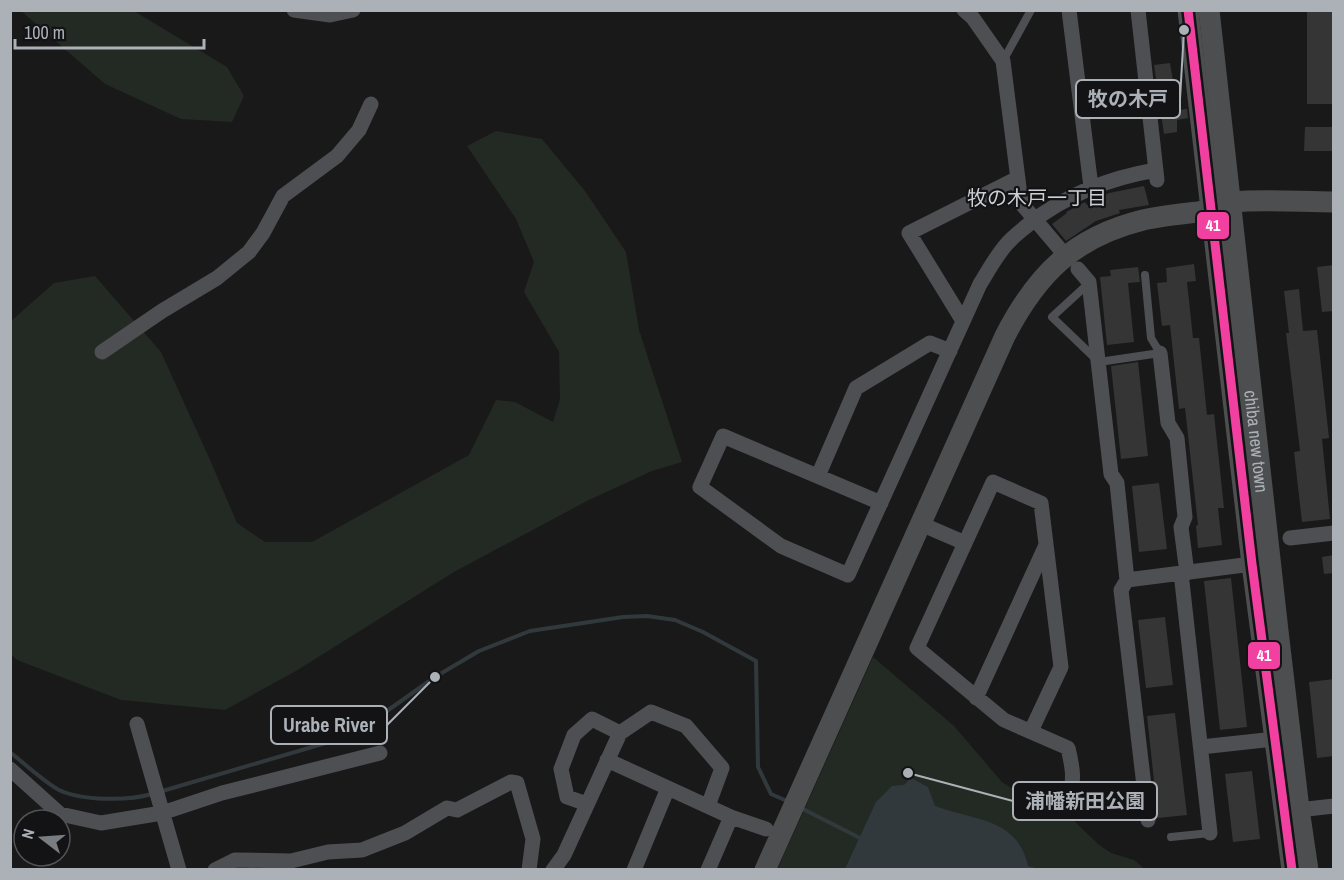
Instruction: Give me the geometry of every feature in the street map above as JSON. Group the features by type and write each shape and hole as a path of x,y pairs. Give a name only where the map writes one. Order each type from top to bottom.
{"main road":[{"name":"chiba new town","path":"1188,10 1225,209 1291,810 1292,870"},
{"name":"chiba new town","path":"1209,10 1252,564 1274,739 1308,870"},
{"path":"765,870 1005,336 1020,306 1037,284 1071,262 1095,237 1145,219 1225,209 1334,202"},
{"path":"1225,209 1334,216"}],"street":[{"path":"294,10 305,14 330,15 353,10"},
{"path":"964,10 1003,62 1021,202 1089,282 1111,474 1117,483 1126,580 1121,590 1148,820"},
{"path":"1069,10 1091,187"},
{"path":"881,504 723,435 700,487 781,546 848,575 881,504 980,284 1007,243 1036,219 1071,196 1131,174 1157,175 1137,10"},
{"path":"102,352 162,311 217,278 249,252 263,233 283,196 337,156 359,130 371,104"},
{"path":"963,321 909,233 1018,178"},
{"path":"818,476 856,388 930,343 950,351"},
{"path":"1160,353 1168,423 1177,438 1185,517 1181,527 1184,573 1210,833"},
{"path":"1031,731 1061,667 1041,503 993,482 917,648 1004,720 1068,748 1073,772 1068,801"},
{"path":"921,524 965,543"},
{"path":"1290,538 1334,533"},
{"path":"976,698 1046,543"},
{"path":"1126,580 1252,564"},
{"path":"553,870 564,855 620,733 651,712 686,726 722,768 708,806"},
{"path":"587,804 567,796 561,769 574,735 592,719 620,733"},
{"path":"136,724 178,870"},
{"path":"1201,747 1274,739"},
{"path":"10,769 60,814 101,824 162,813 222,793 380,753"},
{"path":"607,760 731,817 766,829"},
{"path":"215,870 236,860 291,861 328,852 362,850 405,833 447,808 457,810 511,782 517,783 533,839 529,870"},
{"path":"634,870 668,788"},
{"path":"1291,810 1334,806"},
{"path":"708,870 731,817"}],"lane":[{"path":"1003,62 1031,10"},
{"path":"1089,282 1052,317 1099,362 1160,353 1151,338 1145,275"},
{"path":"1171,837 1210,833"}],"shaded area":[{"path":"21,11 134,11 227,67 244,96 232,122 181,119 105,84"},
{"path":"496,131 542,139 585,191 626,252 639,330 682,462 652,471 587,501 454,572 296,671 225,710 121,700 17,660 11,654 10,322 54,283 95,276 161,352 237,523 265,542 312,542 469,455 496,400 515,402 553,422 560,399 559,352 524,292 534,262 516,219 467,146"},
{"path":"873,657 954,726 1002,782 1016,791 1064,811 1098,844 1111,853 1134,860 1145,869 777,870"},
{"path":"911,778 928,787 935,806 992,823 1004,829 1022,850 1028,866 1039,869 845,869 876,802 892,786 904,785"}],"building":[{"path":"1307,10 1334,10 1334,104 1307,104"},
{"path":"1170,63 1178,110 1187,109 1188,118 1177,120 1177,132 1164,134 1154,65"},
{"path":"1305,127 1333,127 1333,151 1304,151"},
{"path":"1144,186 1149,205 1119,210 1120,213 1096,221 1066,241 1052,224 1066,212 1085,202 1087,205 1109,193"},
{"path":"1194,264 1196,281 1187,282 1193,338 1199,338 1207,415 1214,414 1224,508 1218,508 1222,545 1198,548 1196,526 1198,525 1185,408 1179,409 1170,325 1162,326 1157,283 1167,282 1166,268"},
{"path":"1334,265 1334,311 1322,312 1317,267"},
{"path":"1138,267 1140,282 1128,283 1134,342 1107,345 1100,277 1111,276 1110,270"},
{"path":"1299,289 1303,331 1317,330 1329,438 1322,439 1330,519 1302,522 1294,452 1300,451 1286,333 1289,333 1284,291"},
{"path":"1138,362 1148,456 1121,459 1111,366"},
{"path":"1159,483 1167,549 1139,552 1132,486"},
{"path":"1334,555 1334,573 1324,574 1322,557"},
{"path":"1231,578 1247,727 1220,730 1204,581"},
{"path":"1165,617 1173,685 1146,688 1138,620"},
{"path":"1334,679 1334,756 1317,758 1309,682"},
{"path":"1175,713 1187,815 1158,818 1147,716"},
{"path":"1252,771 1260,839 1233,842 1225,774"}],"waterway":[{"path":"159,792 353,735 435,677 479,651 530,631 623,617 647,616 675,620 703,632 756,661 758,767 771,794 787,801"},
{"path":"10,752 48,783 69,794 105,799 152,794"},
{"path":"799,807 860,838"}],"transit line":[{"name":"41","path":"1188,10 1252,564 1292,870"}],"place":[{"name":"牧の木戸","path":"1184,30"},
{"name":"Urabe River","path":"435,677"},
{"name":"浦幡新田公園","path":"908,773"}],"district":[{"name":"牧の木戸一丁目","path":"1037,197"}]}
